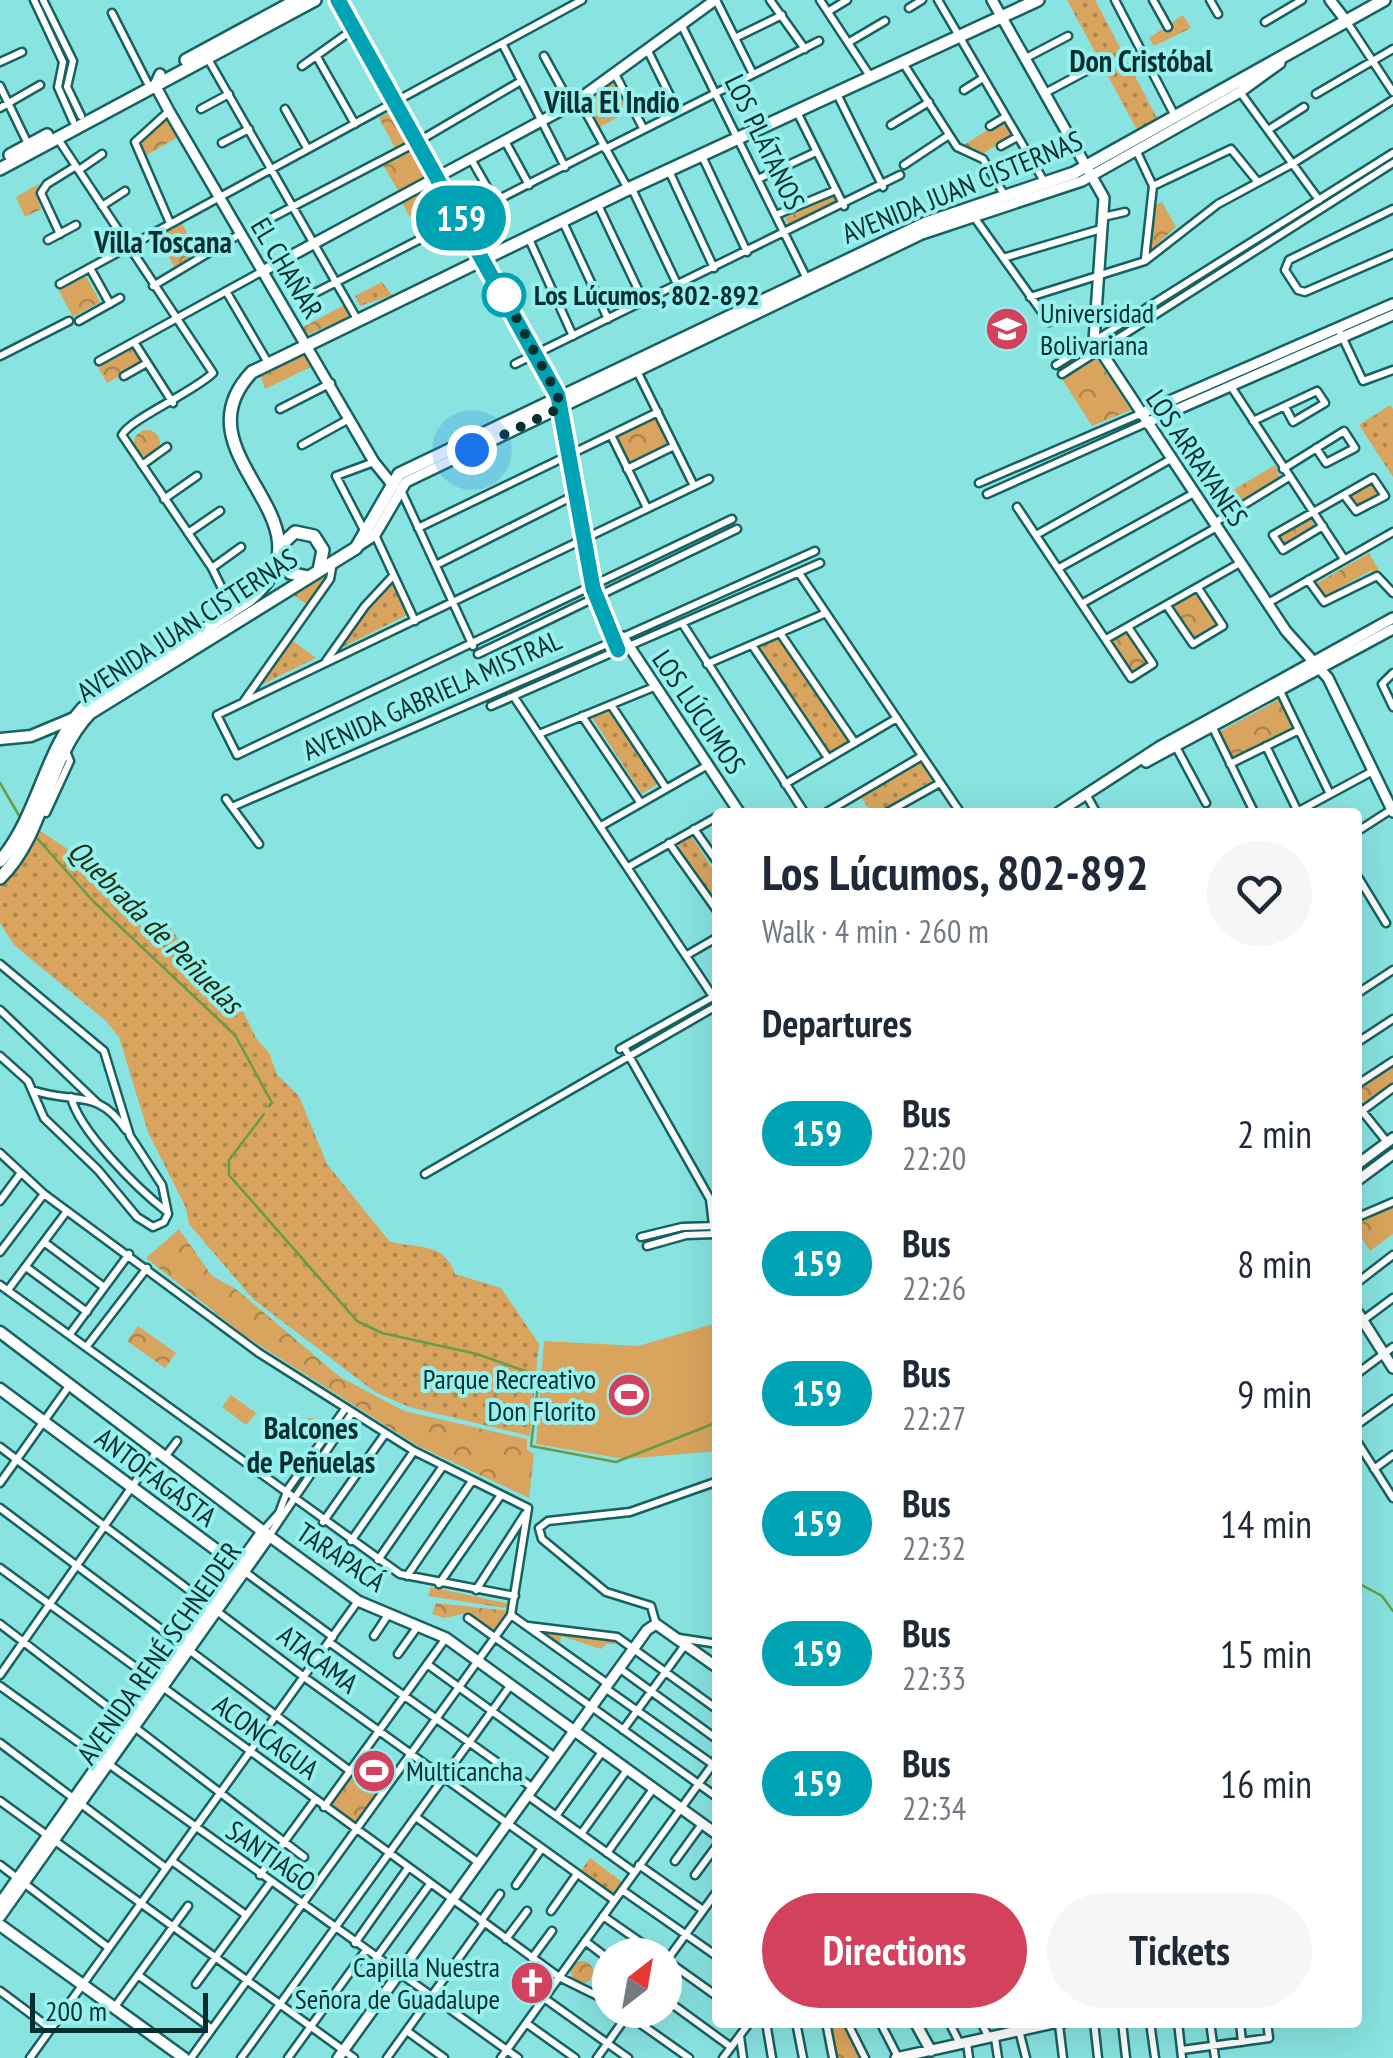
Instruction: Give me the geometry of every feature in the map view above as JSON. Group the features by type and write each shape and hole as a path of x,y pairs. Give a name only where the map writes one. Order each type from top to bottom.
{"main road":[{"path":"279,550 295,532 314,536 324,550 314,574 290,573 279,550 272,512 237,456 229,429 230,410 238,390 267,362 796,110 1038,0"},
{"name":"AVENIDA JUAN CISTERNAS","path":"59,753 105,701 356,548 370,534 405,471 559,402 926,223 1090,171 1384,0"},
{"path":"0,169 154,80 207,58 306,1"},
{"path":"0,160 306,1"},
{"name":"AVENIDA JUAN CISTERNAS","path":"0,739 37,734 74,718 102,691 261,590 279,550"},
{"name":"AVENIDA JUAN CISTERNAS","path":"59,753 74,718"},
{"path":"0,878 22,849 59,753 52,737 37,734"},
{"path":"0,861 16,838 59,753"},
{"name":"TARAPACÁ","path":"0,1332 266,1533"},
{"name":"ANTOFAGASTA","path":"0,1389 241,1568"},
{"name":"AVENIDA RENÉ SCHNEIDER","path":"0,1916 266,1533"},
{"name":"AVENIDA RENÉ SCHNEIDER","path":"0,1904 21,1881"},
{"path":"0,1925 188,2058"}],"street":[{"path":"34,0 74,66 67,87 77,118"},
{"path":"44,0 58,40"},
{"name":"LOS LÚCUMOS","path":"338,0 485,260 559,402 594,594 621,643 735,808"},
{"path":"60,284 582,0"},
{"path":"99,361 575,102 715,0 753,74"},
{"path":"770,0 805,49"},
{"path":"820,0 870,78"},
{"path":"829,11 846,0"},
{"path":"909,8 922,0"},
{"path":"938,0 1046,184"},
{"path":"992,0 1104,198 1096,346"},
{"path":"1115,0 1176,118"},
{"path":"1153,0 1168,27"},
{"path":"1210,0 1218,14"},
{"path":"1266,22 1302,0"},
{"path":"1330,0 1393,92"},
{"name":"EL CHAÑAR","path":"112,13 374,462 395,485"},
{"path":"735,38 782,15"},
{"path":"850,42 886,21"},
{"name":"LOS PLÁTANOS","path":"682,26 807,279"},
{"path":"355,28 318,51 317,57 355,124"},
{"path":"1026,58 1068,36"},
{"path":"310,295 819,41"},
{"path":"503,45 565,167"},
{"path":"1316,94 1393,49"},
{"path":"648,51 678,112"},
{"path":"0,62 22,52"},
{"name":"AVENIDA JUAN CISTERNAS","path":"559,402 637,370 904,243 1137,152 1240,92 1291,55"},
{"path":"544,56 634,193 678,286"},
{"path":"302,66 317,57"},
{"path":"207,58 357,318"},
{"path":"903,62 957,147 984,159 1006,197"},
{"path":"1045,93 1088,70"},
{"path":"616,74 644,128"},
{"path":"964,90 983,78"},
{"path":"271,218 419,141 522,81"},
{"path":"0,108 40,85"},
{"path":"0,86 28,144"},
{"path":"836,92 883,187"},
{"path":"1240,92 1321,203"},
{"path":"201,109 229,94"},
{"path":"1030,298 1124,271 1145,260 1201,216 1393,100"},
{"path":"891,125 929,102"},
{"path":"1268,130 1304,107"},
{"path":"285,110 308,148"},
{"path":"796,110 844,206"},
{"path":"169,111 135,142 170,223"},
{"path":"990,126 1005,117"},
{"path":"222,143 248,128"},
{"path":"904,165 949,135"},
{"path":"1001,146 1017,137"},
{"path":"58,138 175,320 214,373 194,392 126,428 125,443 212,568 233,610"},
{"path":"506,141 529,185"},
{"path":"1154,186 1231,149 1256,181"},
{"path":"758,179 816,152"},
{"path":"1137,152 1154,186 1145,260"},
{"path":"1062,374 1096,346 1393,153"},
{"path":"60,234 41,193 47,184 102,154"},
{"path":"702,155 747,252"},
{"path":"471,159 496,202"},
{"path":"1321,203 1393,164"},
{"path":"669,171 714,268"},
{"path":"516,364 883,187 900,175"},
{"path":"776,215 836,190"},
{"path":"102,206 125,191"},
{"path":"598,205 644,302"},
{"path":"1393,209 1289,260 1285,270 1298,290 1305,292 1393,254"},
{"path":"1003,258 1126,212"},
{"path":"974,217 1048,322"},
{"path":"563,222 608,319"},
{"path":"48,240 76,225"},
{"path":"153,286 240,234"},
{"path":"529,239 573,336"},
{"path":"90,268 110,304"},
{"path":"226,292 267,362"},
{"path":"0,356 120,298"},
{"path":"979,483 1056,450 1232,388 1393,304"},
{"path":"987,494 1062,462 1225,377 1393,316"},
{"path":"1340,333 1363,381 1393,370"},
{"path":"134,342 173,402"},
{"path":"1056,364 1096,346"},
{"name":"LOS ARRAYANES","path":"1096,346 1240,563 1310,663 1328,678 1371,772 1388,795 1391,812"},
{"path":"124,376 147,363"},
{"path":"637,370 694,486"},
{"path":"1225,377 1344,559"},
{"path":"280,409 331,383"},
{"path":"1254,420 1317,391 1325,403 1293,422 1285,407"},
{"path":"418,528 658,412"},
{"path":"302,445 351,418"},
{"path":"1283,468 1344,431 1355,448 1326,463 1316,448"},
{"path":"610,435 647,508"},
{"path":"628,469 674,446"},
{"path":"142,465 166,447"},
{"path":"1056,450 1062,462"},
{"path":"1036,535 1171,459"},
{"path":"374,462 336,476 394,576 414,621"},
{"path":"1022,464 1029,476"},
{"path":"164,499 197,476"},
{"path":"1083,604 1289,477"},
{"path":"1323,526 1283,550 1273,535 1373,478 1386,496 1356,512 1344,495"},
{"path":"708,479 217,715 238,755 737,529"},
{"path":"395,485 475,650"},
{"path":"1059,568 1194,493"},
{"path":"436,565 575,495"},
{"path":"1017,507 1131,678 1153,664 1128,627"},
{"path":"188,534 220,511"},
{"path":"594,594 732,519"},
{"path":"1268,603 1393,532"},
{"path":"212,568 242,547"},
{"name":"AVENIDA GABRIELA MISTRAL","path":"491,706 815,551"},
{"path":"244,702 330,579 332,562"},
{"name":"AVENIDA GABRIELA MISTRAL","path":"232,807 820,563"},
{"path":"1106,640 1240,563"},
{"path":"799,573 957,808"},
{"path":"324,664 365,606 394,576"},
{"path":"1308,580 1324,602 1372,576 1382,577 1393,594"},
{"path":"1167,606 1192,644 1223,626 1198,588"},
{"path":"708,664 826,613"},
{"path":"1066,808 1393,618"},
{"path":"682,623 801,808"},
{"path":"1175,744 1214,728 1232,712 1280,691 1393,629"},
{"path":"780,633 855,743"},
{"path":"752,645 828,758"},
{"path":"1393,674 1382,684 1393,708"},
{"path":"539,734 654,686"},
{"path":"1280,691 1330,794"},
{"path":"514,697 712,994"},
{"path":"611,705 666,788"},
{"path":"582,716 641,803"},
{"path":"784,784 897,718"},
{"path":"1214,728 1252,808"},
{"path":"1230,764 1299,730"},
{"path":"1175,744 1206,803"},
{"path":"1266,746 1295,808"},
{"path":"46,814 70,761 59,753"},
{"path":"834,808 922,756"},
{"path":"600,826 708,765"},
{"path":"1304,808 1371,772"},
{"path":"895,808 940,782"},
{"path":"1087,796 1094,808"},
{"path":"226,799 258,844"},
{"path":"902,804 905,808"},
{"path":"1362,829 1391,812"},
{"path":"628,866 712,819"},
{"path":"694,829 712,854"},
{"path":"669,843 712,904"},
{"path":"1362,884 1386,923"},
{"path":"687,955 712,940"},
{"path":"0,964 29,992 98,1042 109,1061 130,1136"},
{"path":"1362,990 1393,970"},
{"path":"712,1002 622,1048 710,1200 712,1210"},
{"path":"425,1174 629,1056 712,1003"},
{"path":"0,1010 96,1102"},
{"path":"1362,1039 1393,1019"},
{"path":"0,1056 26,1078 44,1118 98,1170 140,1220 153,1227 164,1222 168,1211 162,1185 112,1108 32,1090"},
{"path":"1362,1081 1393,1061"},
{"path":"1362,1108 1393,1088"},
{"path":"71,1098 82,1123 145,1194 168,1211"},
{"path":"112,1108 122,1104"},
{"path":"1362,1113 1390,1140 1362,1161"},
{"path":"0,1154 66,1212 129,1254 259,1354 414,1451 528,1508"},
{"path":"1362,1177 1393,1154"},
{"path":"0,1202 20,1174"},
{"path":"0,1252 44,1194"},
{"path":"1362,1214 1393,1202"},
{"path":"8,1290 66,1212"},
{"path":"641,1237 682,1227 712,1230"},
{"path":"647,1246 712,1231"},
{"path":"44,1242 104,1287"},
{"path":"70,1334 129,1254"},
{"path":"1362,1279 1393,1255"},
{"path":"26,1266 86,1312"},
{"path":"87,1346 147,1268"},
{"path":"0,1284 378,1560 407,1576 514,1596"},
{"path":"1362,1317 1393,1298"},
{"path":"1362,1322 1389,1350 1393,1368"},
{"path":"1362,1371 1389,1350"},
{"path":"0,1483 70,1384"},
{"path":"1362,1421 1393,1398"},
{"name":"AVENIDA RENÉ SCHNEIDER","path":"266,1533 280,1513 285,1495 348,1411"},
{"name":"AVENIDA RENÉ SCHNEIDER","path":"266,1533 293,1501 348,1411"},
{"path":"323,1522 386,1434"},
{"path":"0,1675 132,1487 177,1441"},
{"name":"ATACAMA","path":"0,1448 304,1677 614,1900"},
{"path":"1362,1448 1393,1498"},
{"path":"351,1541 414,1451"},
{"path":"1374,1468 1393,1454"},
{"path":"378,1560 443,1466"},
{"path":"407,1576 472,1481"},
{"path":"712,1483 630,1512 548,1521 540,1528 542,1540 600,1588 651,1606 656,1624 712,1664"},
{"path":"440,1584 502,1494"},
{"path":"0,1508 350,1771"},
{"path":"476,1590 528,1508"},
{"path":"188,2058 512,1615 528,1508"},
{"name":"TARAPACÁ","path":"266,1533 358,1601 446,1638 712,1831"},
{"name":"ACONCAGUA","path":"0,1568 559,1978 592,1994"},
{"name":"ANTOFAGASTA","path":"241,1568 470,1743 556,1816 608,1853 703,1910"},
{"path":"30,2058 358,1601"},
{"path":"374,1636 388,1615"},
{"path":"512,1615 712,1764"},
{"path":"468,1618 712,1794"},
{"path":"0,1624 219,1796 304,1857"},
{"path":"341,2054 633,1649 656,1624"},
{"path":"398,1654 418,1626"},
{"path":"528,1626 617,1637 712,1706"},
{"path":"324,1807 446,1638"},
{"path":"675,1638 712,1643"},
{"path":"623,1730 685,1645"},
{"path":"427,1664 555,1757"},
{"path":"620,1668 712,1736"},
{"name":"SANTIAGO","path":"0,1686 518,2058"},
{"path":"241,2058 510,1686"},
{"path":"0,1743 166,1868"},
{"path":"556,1816 602,1752"},
{"path":"501,2058 712,1769"},
{"path":"581,1834 627,1770"},
{"path":"608,1853 653,1789"},
{"path":"260,1875 314,1800"},
{"path":"0,1801 311,2026 341,2054 354,2058"},
{"path":"416,1817 478,1863"},
{"path":"676,1861 702,1824"},
{"path":"516,1885 542,1848"},
{"path":"694,1875 712,1852"},
{"path":"172,1861 246,1916"},
{"path":"0,1865 110,1948"},
{"path":"355,1943 408,1868"},
{"path":"551,1911 577,1874"},
{"path":"196,1984 270,1883"},
{"path":"376,1958 430,1884"},
{"path":"622,1890 712,1954"},
{"path":"388,2058 500,1894"},
{"path":"682,1940 712,1898"},
{"path":"114,2008 188,1906"},
{"path":"506,1939 526,1911"},
{"path":"603,1916 634,1938"},
{"path":"532,1958 552,1930"},
{"path":"585,1941 592,1946"},
{"path":"288,2058 366,1950"},
{"path":"682,1972 712,1993"},
{"path":"138,1975 212,2029"},
{"path":"0,1991 51,2028"},
{"path":"544,1998 628,2058"},
{"path":"682,2011 731,2047"},
{"path":"526,2024 574,2058"},
{"path":"598,2058 618,2028"},
{"path":"649,2028 689,2058"},
{"path":"723,2058 746,2028"},
{"path":"767,2028 772,2058"},
{"path":"797,2028 803,2058"},
{"path":"827,2028 833,2058"},
{"path":"850,2028 864,2058"},
{"path":"883,2028 897,2058 932,2054 1017,2028"},
{"path":"917,2028 932,2054"},
{"path":"952,2028 969,2058"},
{"path":"988,2028 998,2058"},
{"path":"1020,2028 1026,2058"},
{"path":"1062,2028 1063,2058"},
{"path":"1095,2028 1098,2058"},
{"path":"1123,2028 1126,2058"},
{"path":"1151,2028 1155,2058"},
{"path":"1179,2028 1182,2054 1269,2038 1268,2028"},
{"path":"1211,2028 1215,2058"},
{"path":"1241,2028 1242,2042"},
{"path":"407,2031 444,2058"},
{"path":"740,2036 743,2058"}],"green space":[{"path":"1067,0 1095,0 1157,118 1137,130"},
{"path":"1183,15 1191,28 1154,46 1149,38"},
{"path":"615,78 631,110 600,127 585,99"},
{"path":"395,109 430,173 399,192 382,163 398,153 379,118"},
{"path":"165,117 178,137 145,156 138,142"},
{"path":"1003,120 1012,136 982,154 964,145"},
{"path":"40,183 36,192 41,209 25,217 16,197"},
{"path":"431,184 453,218 420,235 401,201"},
{"path":"834,194 840,205 791,229 785,218"},
{"path":"1162,202 1176,227 1151,250 1152,207"},
{"path":"439,203 447,218 423,230 415,216"},
{"path":"181,222 199,254 175,268 167,254 176,248 166,230"},
{"path":"85,274 100,302 73,317 58,289"},
{"path":"382,282 392,295 360,306 355,296"},
{"path":"344,305 349,317 304,336 300,329"},
{"path":"134,344 145,363 107,383 96,364"},
{"path":"307,350 315,365 265,389 260,374"},
{"path":"1096,357 1131,410 1092,426 1062,379"},
{"path":"1390,405 1393,409 1393,477 1359,425"},
{"path":"655,418 669,446 629,466 615,437"},
{"path":"147,430 156,434 160,443 156,452 147,456 138,452 134,443 138,434"},
{"path":"1275,465 1280,478 1218,514 1212,503"},
{"path":"1373,480 1382,495 1357,509 1348,495"},
{"path":"1309,517 1316,528 1284,547 1277,536"},
{"path":"1369,553 1380,572 1370,571 1323,597 1314,585"},
{"path":"326,574 308,605 292,594"},
{"path":"391,579 409,614 335,651 366,603"},
{"path":"1197,593 1218,625 1191,641 1169,607"},
{"path":"1129,632 1150,664 1130,676 1107,643"},
{"path":"778,637 850,742 830,754 758,645"},
{"path":"290,639 316,658 257,687"},
{"path":"1280,699 1294,727 1233,759 1219,732"},
{"path":"609,708 659,783 642,794 591,716"},
{"path":"921,762 933,780 887,808 868,808 861,797"},
{"name":"Quebrada de Peñuelas","path":"39,830 91,865 145,931 169,925 199,972 239,1003 256,1038 269,1053 277,1075 299,1096 327,1164 389,1241 436,1251 450,1263 455,1274 501,1288 539,1344 530,1436 409,1407 375,1392 253,1299 189,1224 186,1208 148,1132 119,1037 106,1021 14,945 0,923 0,886 22,862"},
{"path":"690,834 712,868 712,897 676,842"},
{"path":"1393,1064 1393,1084 1364,1105 1362,1083"},
{"path":"1393,1205 1393,1234 1370,1251 1362,1238 1362,1218"},
{"path":"179,1229 212,1276 236,1289 340,1377 404,1411 527,1439 527,1450 534,1454 529,1498 418,1446 245,1336 146,1258"},
{"name":"Parque Recreativo Don Florito","path":"712,1324 712,1451 624,1459 536,1444 544,1341 638,1346"},
{"path":"138,1326 176,1353 165,1368 127,1341"},
{"path":"231,1395 256,1413 246,1425 222,1407"},
{"path":"311,1418 319,1421 319,1437 311,1440 303,1437 300,1429 303,1421"},
{"path":"431,1587 510,1604 511,1609 428,1596"},
{"path":"436,1603 510,1611 494,1632 467,1613 444,1618 432,1614"},
{"path":"537,1629 617,1639 624,1644 606,1644 601,1649 561,1636 560,1646"},
{"name":"Multicancha","path":"368,1757 388,1772 380,1785 359,1769"},
{"path":"350,1774 377,1793 355,1825 328,1804"},
{"path":"590,1858 622,1882 613,1895 580,1872"},
{"path":"574,1964 590,1964 590,1980 574,1980"},
{"path":"830,2028 845,2028 860,2058 838,2058"}],"waterway":[{"name":"Quebrada de Peñuelas","path":"0,783 21,819"},
{"name":"Quebrada de Peñuelas","path":"36,837 93,901 235,1035 272,1103 269,1106"},
{"name":"Quebrada de Peñuelas","path":"264,1114 229,1160 229,1175 357,1321 382,1333 477,1354 539,1376 531,1446 616,1462 712,1424"},
{"name":"Quebrada de Peñuelas","path":"1362,1585 1382,1596 1393,1611"}],"bus line":[{"name":"159","path":"338,0 558,396 593,588 618,650"}],"place":[{"name":"Los Lúcumos, 802-892","path":"504,295"},
{"name":"Universidad Bolivariana","path":"1007,329"},
{"name":"Parque Recreativo Don Florito","path":"629,1395"},
{"name":"Multicancha","path":"374,1771"},
{"name":"Capilla Nuestra Señora de Guadalupe","path":"532,1983"}],"district":[{"name":"Don Cristóbal","path":"1141,62"},
{"name":"Villa El Indio","path":"612,103"},
{"name":"Villa Toscana","path":"163,243"},
{"name":"Balcones de Peñuelas","path":"311,1446"}],"route":[{"path":"472,450 560,408 558,396 504,295"}]}
